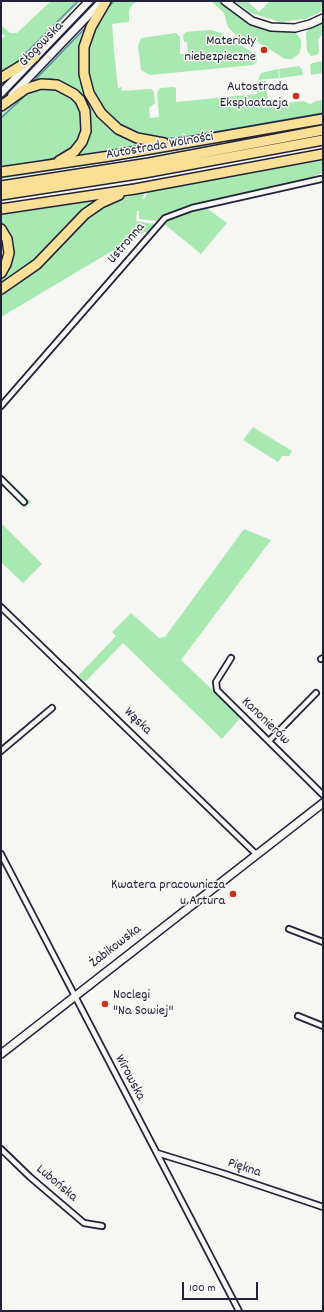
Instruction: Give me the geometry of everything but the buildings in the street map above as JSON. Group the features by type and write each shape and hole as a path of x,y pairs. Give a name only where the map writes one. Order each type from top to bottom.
{"highway":[{"path":"106,1 88,32 83,50 84,74 93,100 106,118 118,129 131,136 155,142 185,142"},
{"path":"1,78 35,57"},
{"path":"1,106 27,88 44,83 55,84 67,89 80,100 85,111 87,123 82,142 74,152 66,158 45,166"},
{"path":"1,172 45,166 323,119"},
{"name":"Autostrada Wolności","path":"1,186 157,162 323,130"},
{"name":"Autostrada Wolności","path":"1,195 144,173 323,140"},
{"path":"1,209 135,189 323,154"},
{"path":"1,289 37,264 89,210 105,200 135,189"},
{"path":"1,229 9,249 7,261 1,273"}],"street":[{"name":"Głogowska","path":"1,93 89,1"},
{"name":"Głogowska","path":"1,106 102,1"},
{"path":"225,1 252,21 271,27 295,28 310,24 323,18"},
{"name":"Ustronna","path":"1,406 166,218 186,209 321,179"},
{"path":"1,479 24,502"},
{"name":"Wąska","path":"1,607 256,854"},
{"name":"Kanonierów","path":"231,658 216,682 216,688 323,795"},
{"path":"269,741 316,693"},
{"path":"1,751 52,708"},
{"name":"Żabikowska","path":"1,1054 323,802"},
{"name":"Wirowska","path":"1,854 74,997 239,1311"},
{"path":"290,929 323,942"},
{"path":"298,1016 323,1026"},
{"name":"Lubońska","path":"1,1149 30,1177 84,1223 102,1226"},
{"name":"Piękna","path":"157,1153 323,1207"}],"green space":[{"path":"51,1 80,1 27,56 1,75 1,39 5,36 1,32 1,25 10,33 17,33"},
{"path":"93,1 98,1 1,102 1,96"},
{"path":"111,1 138,1 133,4 129,10 129,22 112,24 114,51 118,88 122,87 122,91 151,89 154,92 155,103 149,108 150,118 159,117 157,93 160,88 174,87 176,89 176,102 257,94 257,91 260,90 257,81 266,81 268,101 263,101 263,104 268,103 269,105 303,101 310,104 323,100 323,115 177,140 154,140 124,129 99,105 88,79 87,45 106,7"},
{"path":"211,1 222,1 246,21 271,30 296,33 301,40 299,54 292,59 285,59 256,41 236,35 228,27 224,13"},
{"path":"235,1 247,1 259,12 270,1 323,1 323,11 305,19 280,22 251,13"},
{"path":"323,21 323,33 318,40 319,52 317,55 311,56 307,51 306,33 310,27"},
{"path":"89,23 80,64 104,119 155,145 70,160 87,138 78,94 31,82"},
{"path":"211,30 221,33 253,53 257,56 257,61 253,65 150,75 141,70 138,46 141,38 176,33 180,37 180,54 188,54 187,42 184,42 183,35 186,32"},
{"path":"323,61 323,73 311,75 310,65 312,63"},
{"path":"299,66 302,69 303,75 280,78 279,69"},
{"path":"278,69 279,78 258,80 261,73"},
{"path":"49,86 68,93 80,106 84,127 75,147 54,160 1,169 1,115 22,94"},
{"path":"312,125 166,153 1,179 1,175"},
{"path":"323,159 323,172 312,178 181,209 156,221 139,219 139,211 137,211 136,221 154,224 155,226 1,404 1,401 148,232 144,232 1,317 1,294 21,282 43,265 85,219 98,209 116,200 134,195 144,193 142,199 144,199 148,192"},
{"path":"108,195 46,251 1,286 1,278 9,265 1,225 1,211"},
{"path":"247,197 249,199 210,206"},
{"path":"205,207 227,223 201,254 163,223 166,220 186,212"},
{"path":"253,427 292,451 289,456 282,456 278,462 243,440"},
{"path":"1,474 31,502 25,508 20,503 27,505 27,499 1,477"},
{"path":"1,523 42,564 23,583 1,562"},
{"path":"244,529 271,540 181,660 241,717 222,739 123,643 85,682 78,676 116,636 112,632 131,613 159,638 165,637"}],"waterway":[{"path":"16,63 78,1"},
{"path":"106,10 114,1"},
{"path":"35,80 88,25"},
{"path":"33,81 52,79 68,85 76,91"},
{"path":"1,118 29,92"},
{"path":"74,100 78,107"},
{"path":"89,112 90,130"},
{"path":"163,139 192,136 323,113"},
{"path":"117,122 125,128"},
{"path":"75,157 85,145"},
{"path":"306,153 323,149"},
{"path":"38,162 58,157"},
{"path":"1,167 34,163"},
{"path":"112,188 163,179"},
{"path":"56,238 77,215 100,198"},
{"path":"1,222 10,235 14,252 11,266 1,280"}],"place":[{"name":"Materiały niebezpieczne","path":"264,50"},
{"name":"Autostrada Eksploatacja","path":"296,96"},
{"name":"Kwatera pracownicza u Artura","path":"233,894"},
{"name":"Noclegi \"Na Sowiej\"","path":"105,1004"}]}
